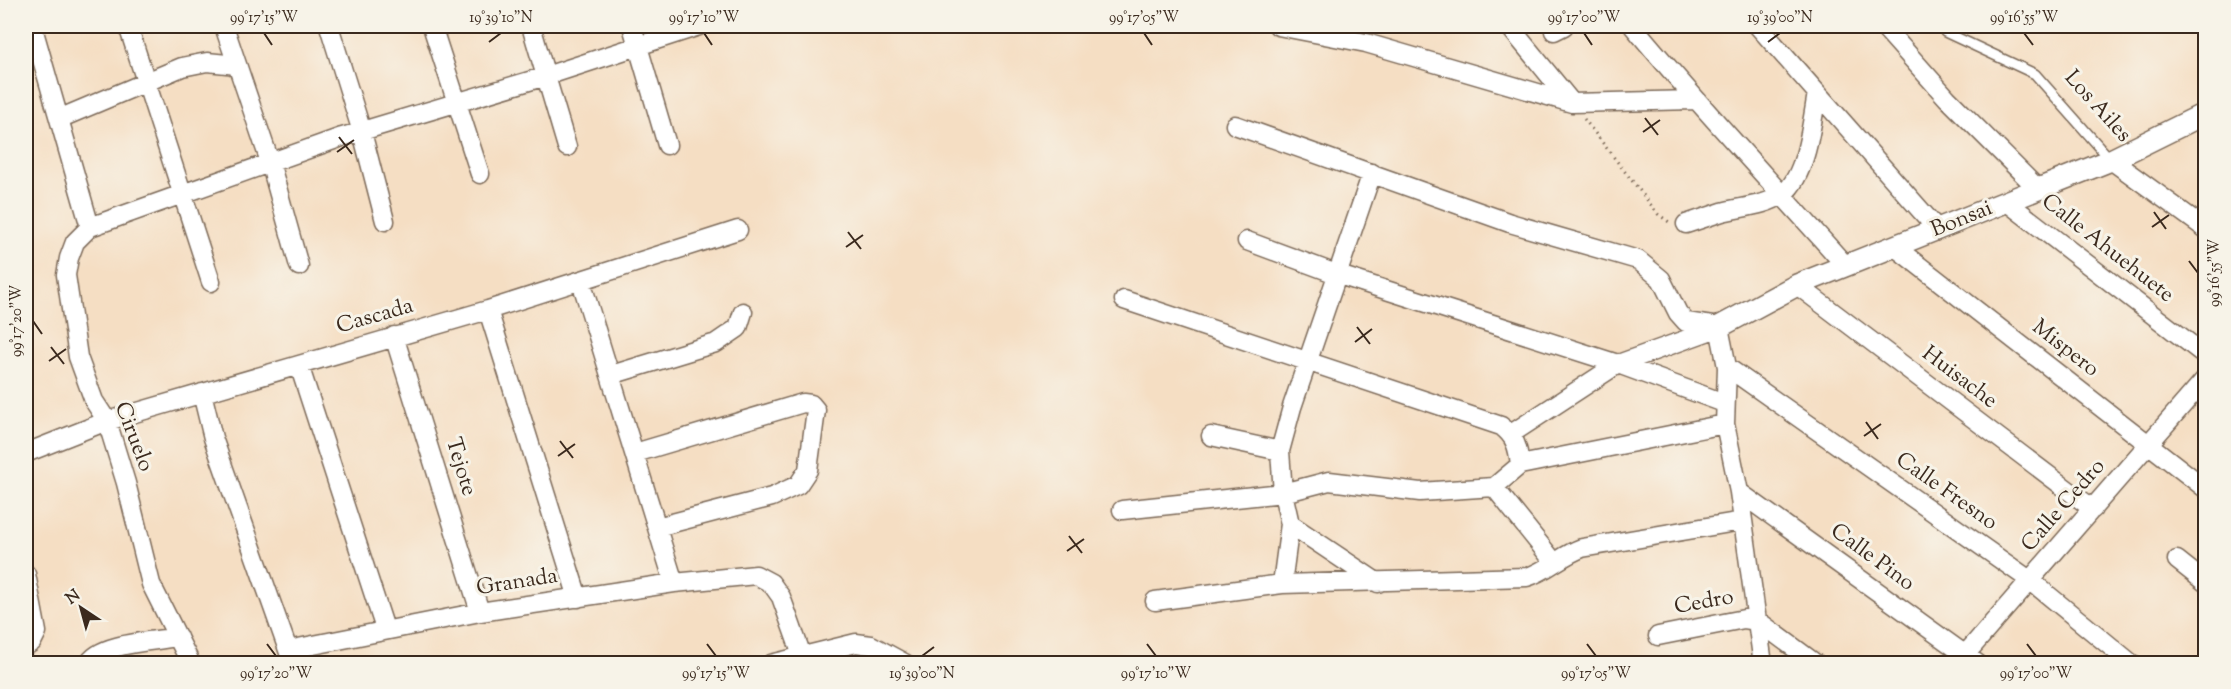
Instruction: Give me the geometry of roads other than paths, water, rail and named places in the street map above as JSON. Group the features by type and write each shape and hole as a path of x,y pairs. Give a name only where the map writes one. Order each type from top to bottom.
{"street":[{"path":"128,26 211,282"},
{"path":"224,26 270,162 299,266"},
{"path":"329,26 362,132 385,220"},
{"path":"432,26 480,174"},
{"path":"531,26 567,147"},
{"path":"632,26 667,144"},
{"path":"35,35 61,118 90,227 270,162 699,26"},
{"path":"1278,26 1366,43 1572,103 1694,100"},
{"path":"1509,26 1572,103"},
{"path":"1633,26 1694,100 1783,194 1845,265"},
{"path":"1758,26 1938,230"},
{"path":"1883,26 1947,98 2039,190"},
{"path":"61,118 145,81 190,65 207,62 237,65"},
{"path":"1686,224 1760,204 1783,194 1793,183 1801,165 1808,143 1817,93"},
{"name":"Bonsai","path":"1719,327 1797,285 2039,190 2203,118"},
{"path":"1235,125 1510,223 1638,260 1661,279 1678,313 1686,322 1719,327"},
{"name":"Los Ailes","path":"2111,160 2205,229"},
{"path":"1282,584 1290,524 1283,493 1280,451 1372,173"},
{"name":"Calle Ahuehuete","path":"2007,202 2205,356"},
{"name":"Ciruelo","path":"90,227 81,234 69,258 67,294 78,357 86,383 107,422 126,483 151,584 191,663"},
{"name":"Cascada","path":"26,453 107,422 488,310 738,230"},
{"path":"1247,241 1339,275 1618,364 1724,403"},
{"name":"Mispero","path":"1895,247 2205,489"},
{"path":"581,281 674,583"},
{"name":"Huisache","path":"1797,285 2093,509"},
{"path":"1124,300 1501,426 1511,434 1518,449 1520,465"},
{"path":"488,310 578,598"},
{"path":"611,375 716,343 738,328 743,312"},
{"path":"1511,434 1618,364 1719,327"},
{"path":"1719,327 1727,367 1725,424 1739,492 1763,663"},
{"name":"Tejote","path":"394,336 480,612"},
{"path":"299,365 385,629"},
{"name":"Calle Fresno","path":"1727,367 2031,581 2132,663"},
{"name":"Calle Cedro","path":"1966,660 2205,378"},
{"path":"202,393 213,438 291,657"},
{"path":"634,453 803,403 811,404 816,410 808,470 798,485 772,497 657,527"},
{"path":"1122,510 1283,493 1329,481 1420,492 1494,487 1520,465 1725,424"},
{"path":"1211,436 1280,451"},
{"path":"1494,487 1554,562"},
{"name":"Calle Pino","path":"1739,492 1966,660"},
{"path":"1155,601 1282,584 1527,577 1541,573 1554,562 1582,548 1742,521"},
{"path":"1290,524 1378,583"},
{"path":"2177,560 2205,583"},
{"path":"26,574 37,632 32,642 26,646"},
{"name":"Granada","path":"291,657 385,629 480,612 674,583 756,575 767,579 776,589 804,659"},
{"name":"Cedro","path":"1658,636 1744,619 1758,621 1816,663"},
{"path":"89,663 94,656 105,649 178,638"},
{"path":"771,663 804,659 856,643 871,645 906,663"}],"lane":[{"name":"Los Ailes","path":"1945,32 2035,74 2111,160"}]}
